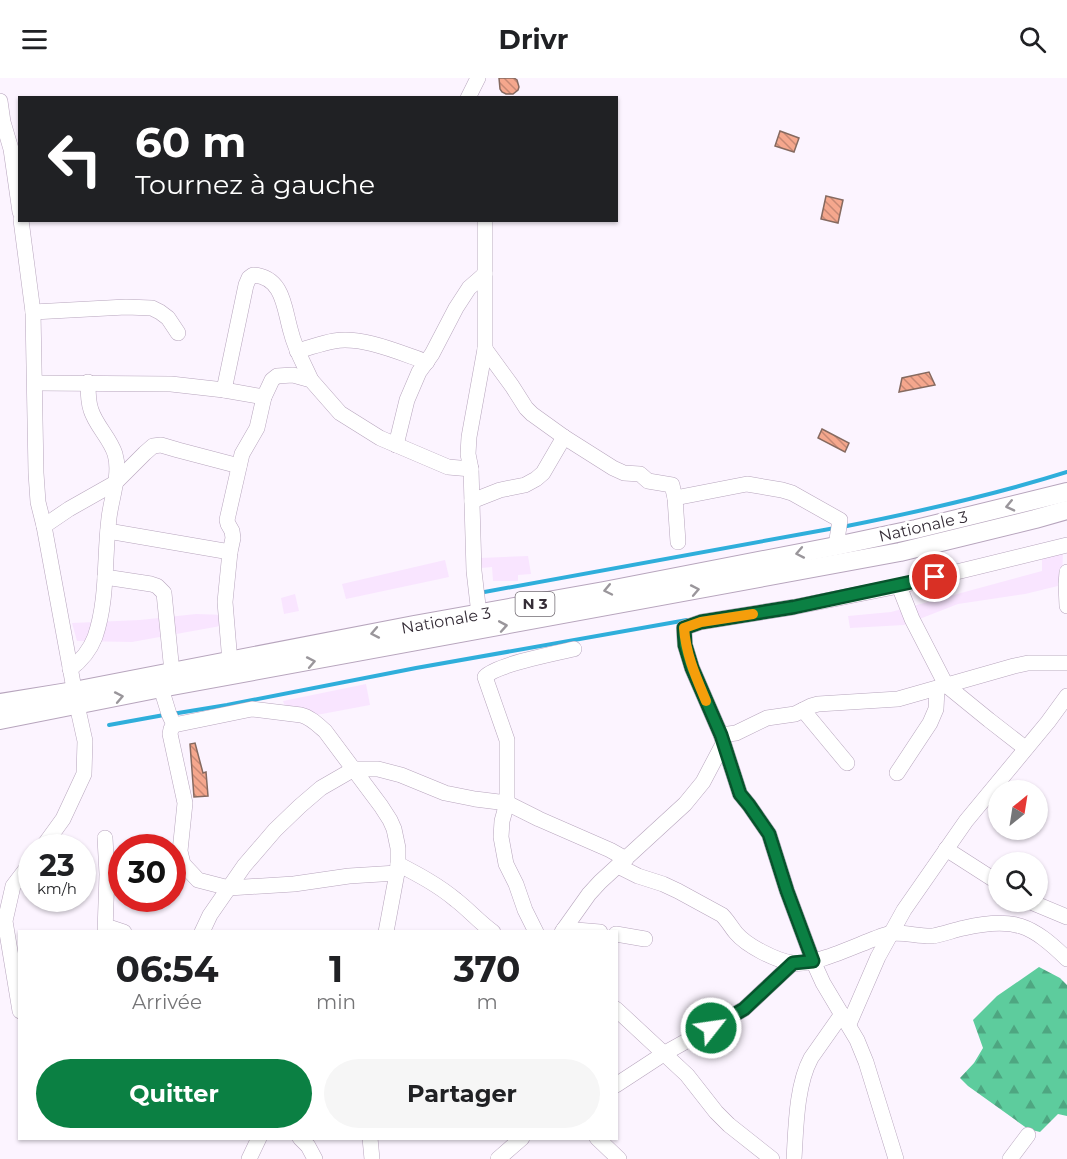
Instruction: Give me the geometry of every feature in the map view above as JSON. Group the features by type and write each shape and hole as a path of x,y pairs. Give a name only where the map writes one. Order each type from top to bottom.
{"main road":[{"name":"Nationale 3","path":"0,703 75,698 172,672 836,546 1067,492"},
{"name":"N 3","path":"0,720 75,698 161,688 900,552 1067,510"}],"street":[{"path":"469,96 478,78"},
{"path":"0,101 11,149 18,198"},
{"path":"0,166 11,149"},
{"path":"21,222 33,312 38,502 85,741 84,774 63,819 52,834"},
{"path":"479,614 474,571 471,469 468,454 485,349 485,222"},
{"path":"224,390 246,285 254,274 261,275 272,283 284,300 297,351 311,380 340,413 380,438 448,468 471,469"},
{"path":"396,445 407,400 416,379 469,288 485,274"},
{"path":"33,312 126,307 152,308 168,318 178,333"},
{"path":"297,351 335,340 352,341 380,346 427,362"},
{"path":"485,349 526,408 542,422 602,462 624,473 639,474 648,481 672,485 678,542"},
{"path":"230,662 225,602 233,538 227,520 239,466 245,446 257,428 264,397 272,380 277,376 293,375 311,380"},
{"path":"70,669 85,656 94,638 104,589 108,531 116,483 115,456 109,441 90,410 88,382"},
{"path":"35,383 171,384 264,397"},
{"path":"472,501 536,479 543,473 564,437"},
{"path":"44,526 116,483 153,446 161,445 239,466"},
{"path":"675,498 747,484 782,490 840,520 836,546"},
{"path":"108,531 230,552"},
{"path":"896,1159 866,1062 857,1040 823,983 813,961 769,834 740,794 722,739 692,668 685,645 684,628 701,622 794,607 899,586 1067,545"},
{"path":"105,577 151,584 164,593 172,672"},
{"path":"1067,580 1067,606"},
{"path":"899,586 941,687 1025,748"},
{"path":"535,930 506,864 501,837 507,803 507,740 485,677 491,671 574,649"},
{"path":"563,930 589,894 685,804 703,782 722,739 767,718 795,714 811,706 898,699 1028,663 1067,663"},
{"path":"897,773 930,723 941,687"},
{"path":"161,688 174,725"},
{"path":"794,1159 798,1103 811,1058 845,1019 904,910 946,849 1067,696"},
{"path":"386,930 398,868 398,848 394,829 381,806 325,731 305,716 252,709 174,725 170,734 185,803 180,851 183,864 198,880 229,888 294,884 398,868 432,882 457,900 490,930"},
{"path":"803,710 847,763"},
{"path":"203,930 210,915 244,866 275,830 300,806 321,789 354,769 378,769 401,774 445,793 507,803 610,850 638,876 663,884 722,915 737,935 757,949 793,963 813,961 890,934 921,937 980,924 1013,923 1040,935 1067,959"},
{"path":"105,838 106,929"},
{"path":"946,849 988,876"},
{"path":"18,879 13,886 5,921 18,999"},
{"path":"1048,909 1067,917"},
{"path":"618,934 645,939"},
{"path":"618,1084 664,1053 744,1009 793,963"},
{"path":"618,1011 687,1075 729,1125 766,1157"},
{"path":"1010,1159 1028,1136"},
{"path":"249,1159 258,1140"},
{"path":"370,1140 372,1159"},
{"path":"498,1159 520,1140"},
{"path":"599,1140 615,1158"}],"shaded area":[{"path":"1063,548 1062,585 1025,594 958,604 904,625 850,628 848,616 891,612 1042,571 1042,553"},
{"path":"528,556 531,574 518,575 518,581 493,581 492,567 481,568 480,558"},
{"path":"445,560 449,577 346,599 342,584"},
{"path":"295,594 299,611 284,614 281,598"},
{"path":"196,614 226,615 226,625 132,642 77,641 72,623 140,620"},
{"path":"366,684 370,705 306,717 288,715 283,701"}],"green space":[{"path":"1039,967 1060,978 1067,985 1067,1116 1058,1114 1040,1132 1028,1129 960,1078 974,1063 983,1048 973,1020 997,996"}],"building":[{"path":"499,78 514,78 517,80 518,90 513,94 502,92"},
{"path":"780,131 799,138 794,152 775,146"},
{"path":"826,196 843,200 838,223 821,219"},
{"path":"929,372 935,385 899,392 902,378"},
{"path":"822,429 849,443 845,452 818,438"},
{"path":"195,743 203,773 206,772 208,796 194,797 190,744"}],"waterway":[{"path":"842,527 956,502 1067,472"},
{"path":"479,593 835,528"},
{"path":"172,714 687,620"},
{"path":"109,725 164,715"}],"slow traffic":[{"path":"706,701 685,645 684,628 701,622 753,614"}],"route":[{"path":"711,1028 744,1009 793,963 813,961 769,834 740,794 721,735 692,668 685,645 684,628 701,622 794,607 935,577"}]}
